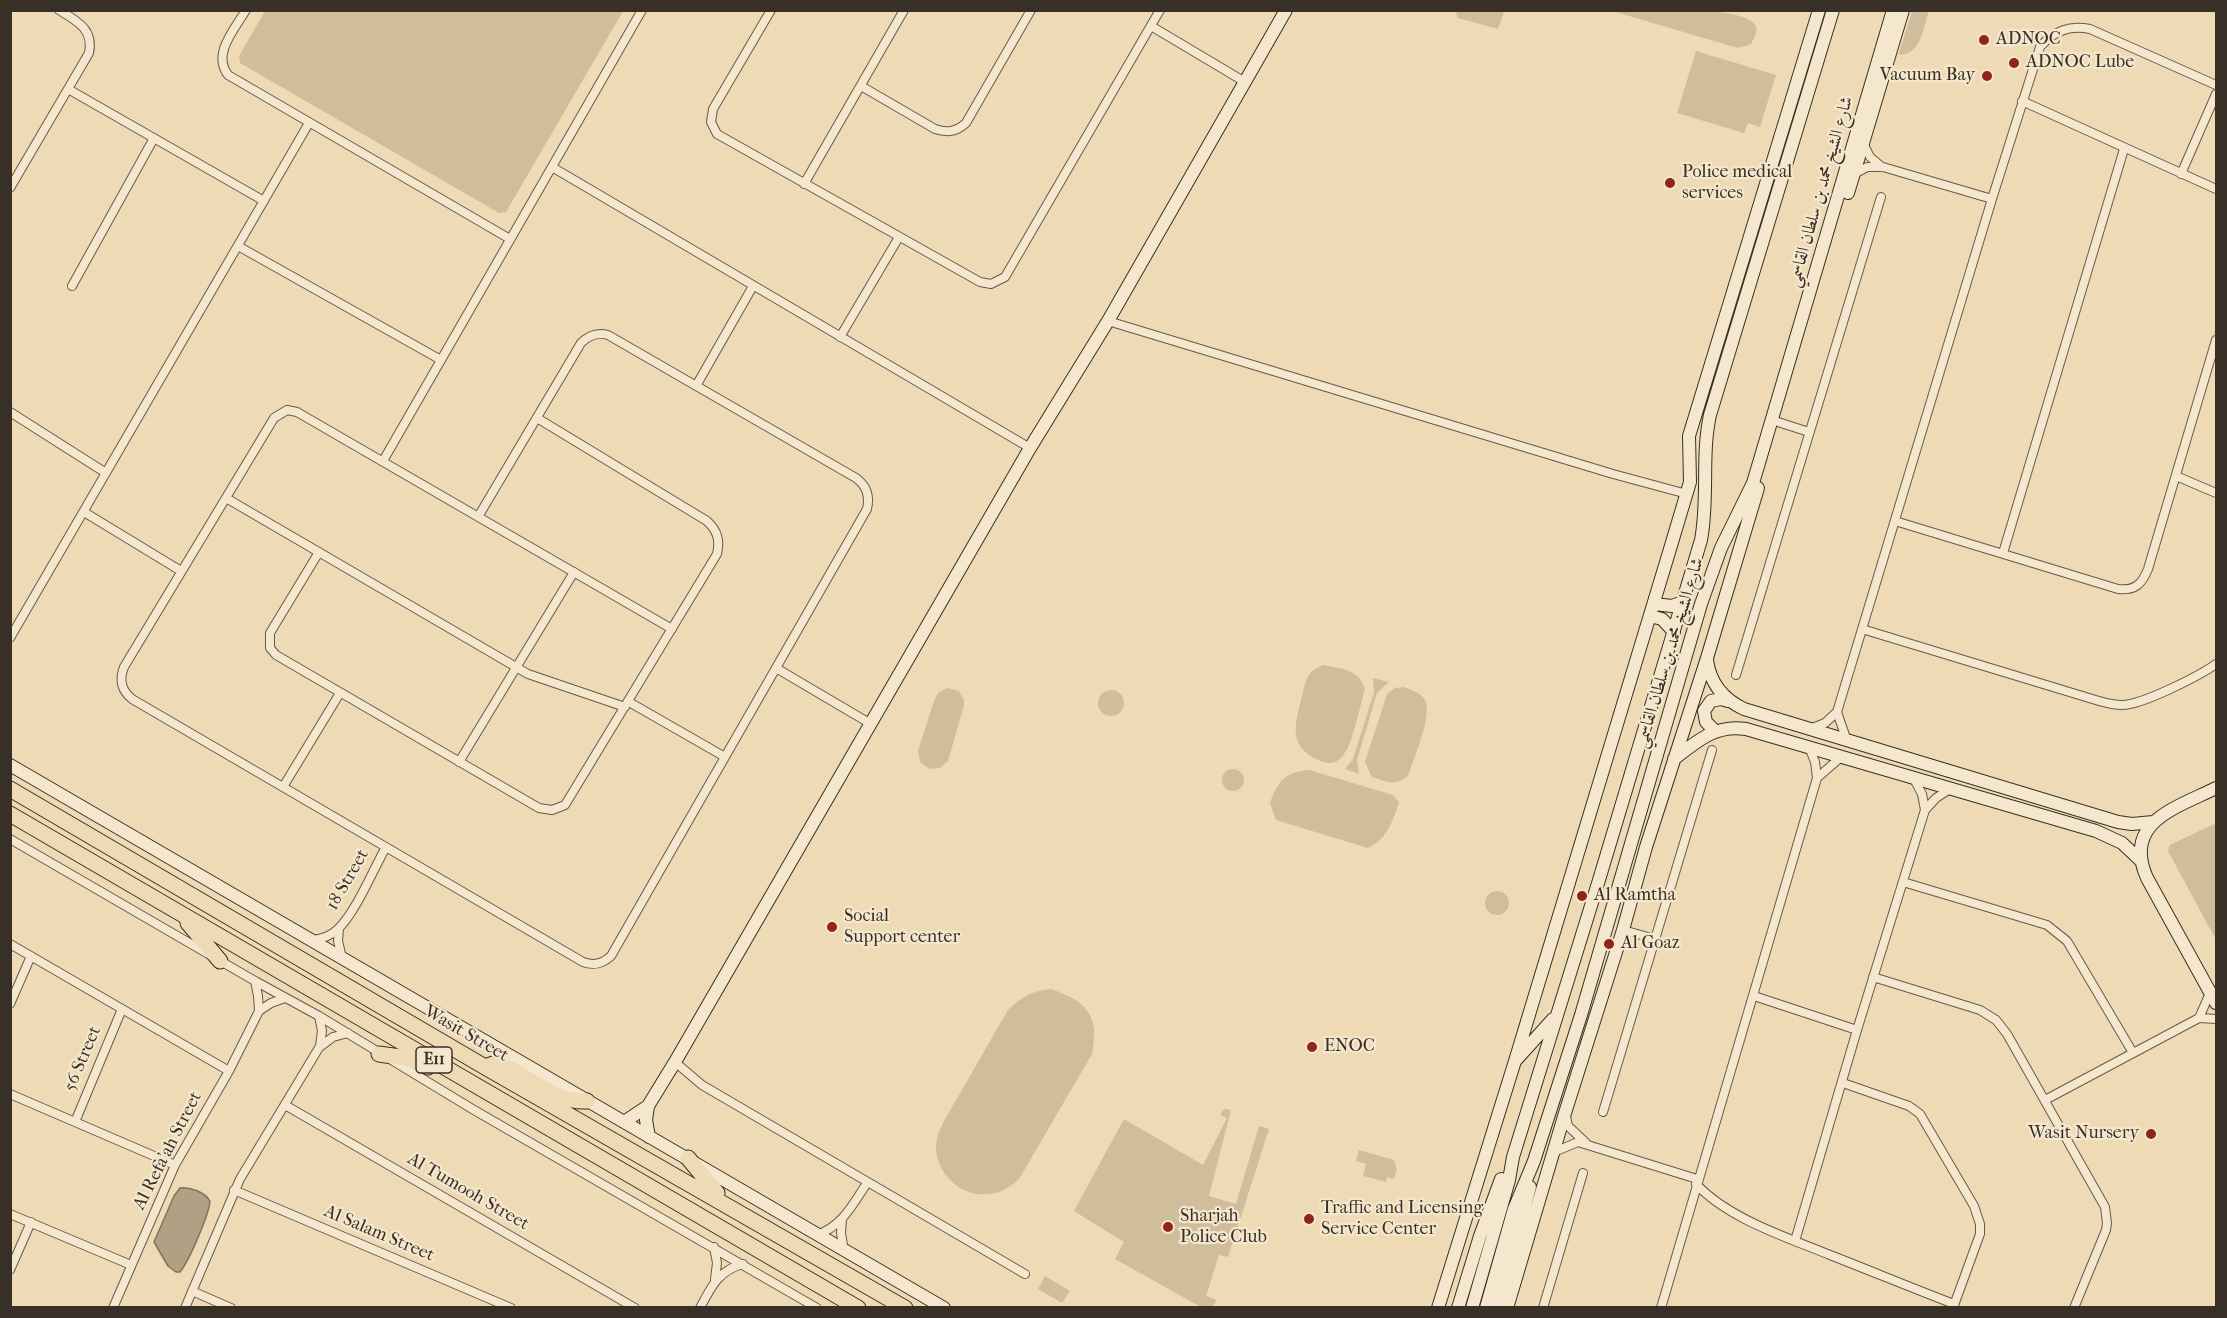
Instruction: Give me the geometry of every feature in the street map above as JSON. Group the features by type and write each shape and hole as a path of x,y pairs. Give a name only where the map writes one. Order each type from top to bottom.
{"highway":[{"path":"10,779 53,806 64,820"},
{"name":"Wasit Street","path":"10,789 485,1067 905,1308"},
{"name":"E11","path":"10,814 858,1308"},
{"path":"176,911 198,933 220,961"},
{"path":"380,1054 414,1060 464,1088 482,1088"},
{"path":"485,1067 494,1064 502,1065 561,1098 587,1101"},
{"path":"687,1158 727,1205"}],"street":[{"path":"10,188 89,53 90,41 82,25 59,10"},
{"path":"246,10 222,52 225,71 232,78 510,239"},
{"path":"383,461 642,10"},
{"path":"771,10 713,109 711,122 713,129 722,138 899,237 980,282 991,284 1005,277 1160,10"},
{"path":"804,184 904,10"},
{"path":"861,86 935,129 948,132 955,130 966,123 1031,10"},
{"path":"624,1122 648,1106 675,1062 1030,448 1108,321 1286,10"},
{"path":"1438,1308 1687,494 1690,482 1689,436 1819,10"},
{"name":"شارع الشيخ محمد بن سلطان القاسمي","path":"1472,1308 1509,1180 1513,1157 1683,602 1703,529 1704,457 1710,415 1833,10"},
{"name":"شارع الشيخ محمد بن سلطان القاسمي","path":"1486,1308 1514,1209 1534,1161 1619,889 1701,604 1721,548 1753,483 1829,241 1893,10"},
{"path":"1507,1308 1778,422 1829,241 1863,143 1903,10"},
{"path":"1151,26 1245,82"},
{"path":"1809,729 1824,723 1837,712 2040,47 2056,32 2067,28 2090,29 2217,85"},
{"path":"68,89 264,201"},
{"path":"2181,174 2217,94"},
{"path":"2022,101 2217,189"},
{"path":"10,638 309,123"},
{"path":"72,286 154,138"},
{"path":"1863,143 1870,157 1883,167"},
{"path":"2002,553 2124,149"},
{"path":"552,167 1030,448"},
{"path":"1853,174 1867,167 1883,167 1992,199"},
{"path":"1736,675 1881,197"},
{"path":"840,337 899,237"},
{"path":"238,246 441,360"},
{"path":"696,386 753,286"},
{"path":"1108,321 1613,474 1687,494"},
{"path":"478,517 581,343 596,334 608,335 856,478 866,488 868,495 867,509 610,956 601,963 583,962 132,699 122,688 123,668 274,417 287,410 297,412 383,461 478,517 672,629"},
{"path":"1895,521 2118,589 2134,588 2141,584 2148,569 2217,340"},
{"path":"10,412 106,473"},
{"path":"319,552 270,633 269,643 276,655 539,808 559,809 570,800 717,554 719,540 713,526 537,418"},
{"path":"1778,422 1809,432"},
{"path":"2176,476 2217,493"},
{"path":"225,498 516,667 540,679 627,705 725,757"},
{"path":"84,512 181,571"},
{"path":"459,762 574,572"},
{"path":"1652,610 1683,602"},
{"path":"1652,610 1674,632"},
{"path":"1862,629 2099,701 2122,705 2144,699 2217,664"},
{"path":"1707,657 1708,667 1716,686 1728,701"},
{"path":"776,668 871,724"},
{"path":"284,787 340,693"},
{"path":"1715,731 1706,722 1704,711 1711,701 1721,699 1744,709 1847,741 2124,824 2153,822"},
{"path":"1837,712 1847,741"},
{"path":"1674,760 1700,739 1715,731 1740,728 2096,831 2122,843 2140,860 2213,998 2199,1018 2045,1100"},
{"path":"1661,1308 1817,778 1815,762 1809,747"},
{"path":"1603,1113 1712,750"},
{"path":"1817,778 1841,757"},
{"path":"10,765 944,1308"},
{"path":"1914,779 1922,794 1925,810"},
{"path":"2140,860 2142,840 2153,822 2166,813 2217,788"},
{"path":"1796,1241 1857,1030 1925,810 1936,798 1950,789"},
{"path":"2096,831 2103,817"},
{"path":"10,839 319,1016 380,1054 817,1308"},
{"name":"18 Street","path":"312,940 339,929 386,847"},
{"path":"1619,889 1646,848"},
{"path":"1903,882 2055,929 2072,948 2133,1053"},
{"name":"18 Street","path":"339,929 338,941 342,958"},
{"path":"1623,930 1655,939"},
{"path":"10,944 229,1071"},
{"path":"10,1004 31,957"},
{"path":"1873,977 1972,1007 1989,1014 2002,1026 2102,1200 2107,1215 2106,1230 2074,1308"},
{"path":"255,981 259,1011 285,998"},
{"path":"1754,996 1857,1030"},
{"path":"1515,1061 1540,1035 1560,1007"},
{"name":"56 Street","path":"75,1122 122,1009"},
{"name":"Al Refa'ah Street","path":"113,1308 175,1165 229,1071 259,1011"},
{"path":"185,1308 234,1190 320,1046 322,1031 319,1016"},
{"path":"2199,1018 2217,1019"},
{"path":"320,1046 333,1037 348,1033"},
{"path":"675,1062 697,1083 1025,1274"},
{"path":"1554,1152 1571,1143 1586,1143 1697,1182 1726,1209 1796,1241 1953,1306 1980,1234 1980,1224 1974,1206 1920,1114 1909,1106 1843,1083"},
{"path":"10,1094 175,1165"},
{"name":"Al Tumooh Street","path":"285,1105 635,1308"},
{"path":"648,1106 646,1124 650,1137"},
{"path":"1565,1113 1568,1126 1586,1143"},
{"path":"1458,1308 1480,1236 1504,1172 1513,1157"},
{"path":"1497,1308 1530,1185 1534,1161"},
{"path":"1543,1308 1583,1173"},
{"path":"816,1235 828,1231 842,1220 867,1183"},
{"name":"Al Salam Street","path":"234,1190 511,1308"},
{"path":"10,1214 131,1265"},
{"path":"842,1220 841,1233 844,1251"},
{"path":"10,1270 31,1222"},
{"path":"700,1308 715,1279 717,1263 714,1247"},
{"path":"715,1279 728,1269 743,1264"},
{"path":"192,1291 231,1308"}],"shaded area":[{"path":"265,11 623,11 506,212 499,213 240,63 239,56"},
{"path":"1455,11 1504,11 1498,29 1458,18"},
{"path":"1612,11 1713,12 1749,20 1756,27 1756,31 1751,44 1738,48"},
{"path":"1912,11 1929,11 1917,45 1913,50 1900,55 1899,53"},
{"path":"1696,51 1776,75 1760,127 1748,123 1744,133 1677,113"},
{"path":"1324,665 1349,671 1359,677 1365,689 1347,749 1342,757 1330,763 1310,756 1303,750 1296,736 1297,719 1307,678 1313,670"},
{"path":"1373,678 1389,682 1377,693 1357,760 1359,774 1345,769 1353,759 1374,692"},
{"path":"1404,687 1423,697 1427,710 1426,719 1408,776 1399,781 1390,782 1372,777 1365,762 1387,694 1395,688"},
{"path":"947,688 959,691 964,705 948,761 940,768 930,769 920,762 918,751 934,701 938,693"},
{"path":"1111,690 1120,694 1124,703 1120,712 1111,716 1102,712 1098,703 1102,694"},
{"path":"1233,769 1241,772 1244,780 1241,788 1233,791 1225,788 1222,780 1225,772"},
{"path":"1309,770 1393,795 1399,802 1392,823 1380,840 1368,848 1276,820 1270,803 1276,789 1288,776"},
{"path":"2216,823 2216,940 2168,851 2170,845"},
{"path":"1497,891 1502,892 1508,898 1508,908 1502,914 1497,915 1492,914 1486,908 1485,903 1486,898 1492,892"},
{"path":"1051,989 1073,999 1088,1011 1094,1029 1092,1054 1019,1179 998,1192 980,1194 970,1192 953,1183 941,1167 936,1148 940,1130 1008,1010 1027,995"},
{"path":"1224,1109 1231,1110 1209,1196 1236,1204 1259,1126 1269,1129 1228,1257 1219,1255 1206,1296 1217,1300 1213,1306 1201,1307 1115,1259 1124,1242 1074,1211 1124,1119 1203,1165 1227,1118 1220,1115"},
{"path":"1359,1150 1394,1160 1397,1169 1394,1179 1387,1177 1386,1182 1363,1176 1366,1164 1356,1161"},
{"path":"180,1188 197,1191 210,1201 193,1248 180,1272 176,1272 168,1266 154,1242 174,1196"},
{"path":"1045,1276 1070,1291 1062,1303 1038,1289"}],"place":[{"name":"ADNOC","path":"1984,40"},
{"name":"ADNOC Lube","path":"2014,63"},
{"name":"Vacuum Bay","path":"1987,76"},
{"name":"Police medical services","path":"1670,183"},
{"name":"Al Ramtha","path":"1582,896"},
{"name":"Social Support center","path":"832,927"},
{"name":"Al Goaz","path":"1609,944"},
{"name":"ENOC","path":"1312,1047"},
{"name":"Wasit Nursery","path":"2151,1134"},
{"name":"Traffic and Licensing Service Center","path":"1309,1219"},
{"name":"Sharjah Police Club","path":"1168,1227"}]}
